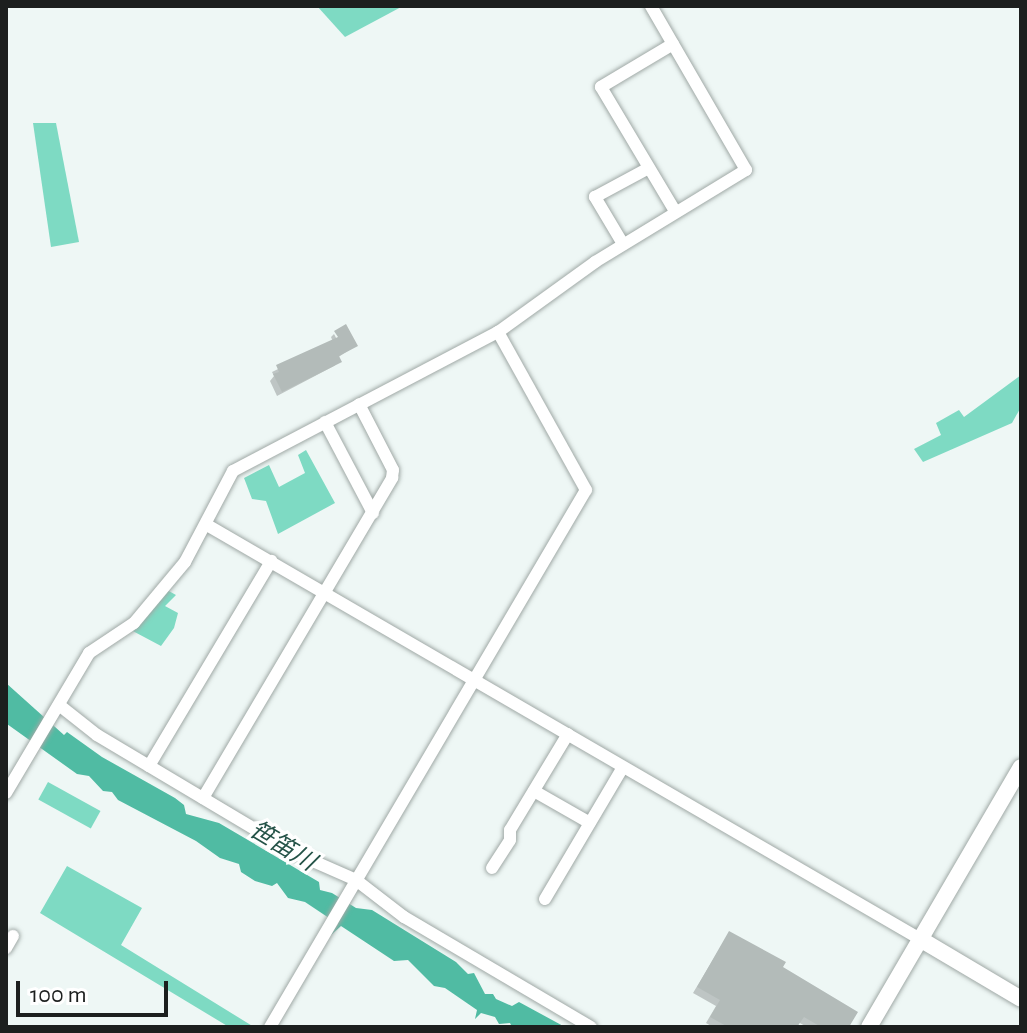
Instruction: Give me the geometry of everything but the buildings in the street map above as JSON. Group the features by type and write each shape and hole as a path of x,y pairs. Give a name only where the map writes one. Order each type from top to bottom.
{"street":[{"path":"6,793 89,653 134,623 185,562 233,471 498,332 623,244 746,170 651,6"},
{"path":"673,44 601,87 647,169 675,211"},
{"path":"623,244 595,197 647,169"},
{"path":"270,1027 586,490 498,332"},
{"path":"203,798 392,478 393,470 359,404"},
{"path":"325,422 373,513"},
{"path":"207,525 1021,999"},
{"path":"149,766 271,561"},
{"path":"59,705 97,735 297,854 354,882 404,917 591,1027"},
{"path":"492,868 568,734"},
{"path":"545,899 623,767"},
{"path":"869,1027 1021,767"},
{"path":"534,791 590,823"},
{"path":"6,948 13,936"}],"shaded area":[{"path":"317,6 403,6 345,37"},
{"path":"33,123 56,123 79,242 51,247"},
{"path":"1021,375 1021,407 1012,423 923,462 914,449 941,435 936,423 959,410 964,417"},
{"path":"306,450 335,503 278,534 266,501 252,499 244,478 269,465 279,487 305,473 298,455"},
{"path":"167,590 176,595 165,606 178,613 174,628 161,646 129,629"},
{"path":"6,683 64,735 67,732 102,757 175,798 184,805 186,814 219,823 319,882 320,890 332,893 356,908 372,910 456,962 468,974 474,973 485,994 493,994 496,999 512,1006 519,1002 565,1027 512,1027 510,1023 499,1024 495,1017 481,1013 475,1019 477,1010 445,988 434,986 408,960 394,961 341,926 328,938 338,924 305,902 288,898 277,883 272,886 255,881 241,872 239,864 220,858 196,841 118,800 112,792 103,791 89,776 77,774 7,724"},
{"path":"48,782 100,811 91,829 38,799"},
{"path":"67,866 142,908 121,945 254,1027 229,1027 40,913"}],"water label":[{"name":"笹笛川","path":"282,847"}]}
